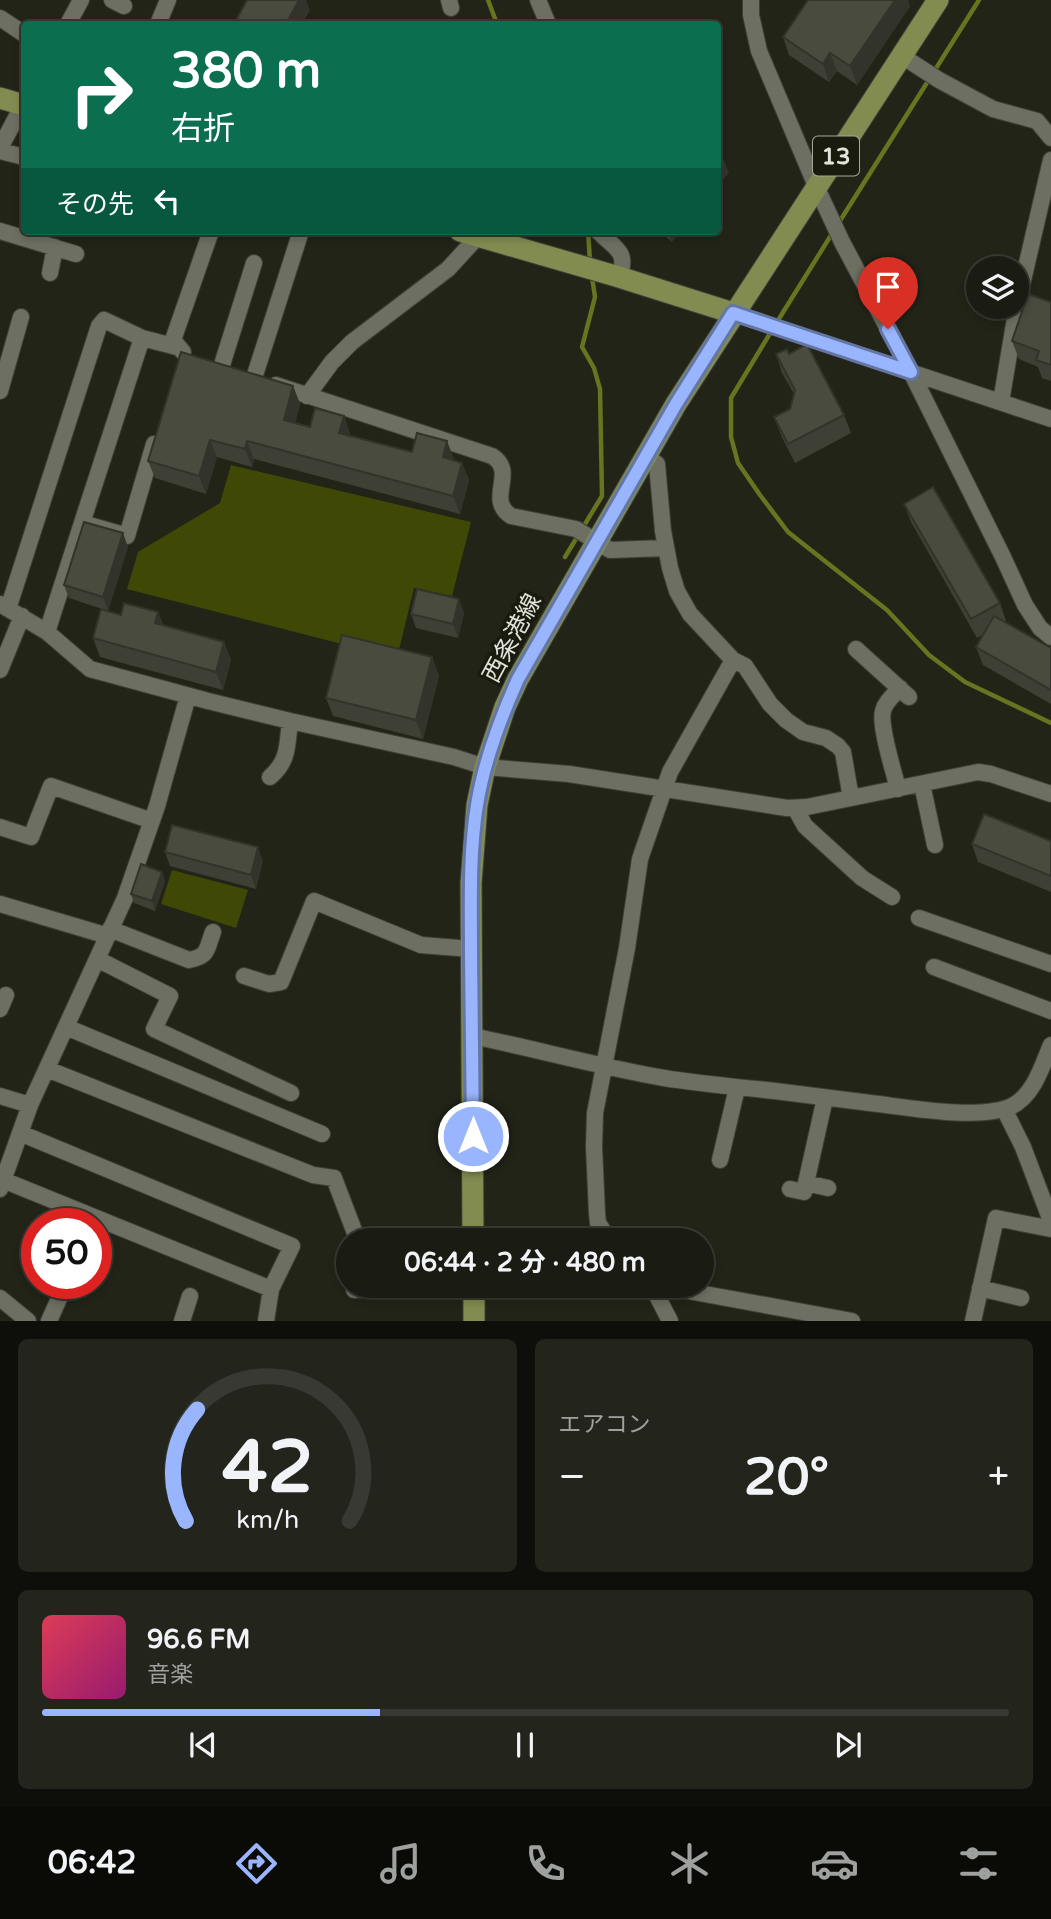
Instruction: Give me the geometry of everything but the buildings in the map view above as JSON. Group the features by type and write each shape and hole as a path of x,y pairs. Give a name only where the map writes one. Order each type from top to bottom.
{"main road":[{"name":"13","path":"733,313 938,0"},
{"path":"0,98 21,103"},
{"path":"481,235 733,313"},
{"name":"西条港線","path":"473,1228 471,883 477,805 485,767 505,707 518,679 676,404 733,313"},
{"path":"474,1298 474,1321"}],"street":[{"path":"70,21 81,0"},
{"path":"159,21 168,0"},
{"path":"538,0 547,21"},
{"path":"737,0 751,8 759,51 842,242 911,372 1025,605 1040,628 1051,637"},
{"path":"0,18 21,32"},
{"path":"902,55 939,80 993,109 1037,121 1051,138"},
{"path":"21,110 0,149 21,156"},
{"path":"1029,256 1051,160"},
{"path":"0,231 76,254"},
{"path":"188,357 173,340 210,235"},
{"path":"238,373 299,235"},
{"path":"307,396 332,362 352,342 449,269 473,235"},
{"path":"602,235 622,255 624,264 619,277"},
{"path":"50,273 55,247"},
{"path":"238,373 254,263"},
{"path":"733,313 1051,419"},
{"path":"0,391 20,317"},
{"path":"1001,402 1015,319"},
{"path":"0,670 10,610 99,326 104,320 188,357 492,456 502,467 499,499 503,511 511,516 576,529 610,550 666,548"},
{"path":"47,632 142,338"},
{"path":"82,523 127,536 157,434"},
{"path":"646,456 657,464 666,548 677,591 690,614 733,660 745,666 770,704 786,720 803,732 826,738 838,746 843,752 850,798"},
{"path":"10,610 47,632 90,669 290,722 454,757 485,767 569,774 787,808 807,807 978,772 1051,794"},
{"path":"856,649 904,693 886,703 882,712 898,789"},
{"path":"601,1228 598,1223 595,1113 627,948 637,872 678,755 733,660"},
{"path":"61,1208 2,1185 30,1105 125,898 152,821 188,696"},
{"path":"270,777 279,769 286,756 290,722"},
{"path":"922,784 935,845"},
{"path":"0,827 37,839 51,786 152,821"},
{"path":"795,807 805,826 862,878 892,897"},
{"path":"244,976 269,984 281,982 314,901 421,946 471,949"},
{"path":"0,904 109,933 189,960 205,954 212,932"},
{"path":"919,918 1051,964"},
{"path":"97,959 170,996 154,1029 291,1093"},
{"path":"933,967 1051,1011"},
{"path":"66,1027 322,1134"},
{"path":"472,1036 664,1078 940,1111 988,1112 1014,1105 1043,1080 1051,1045"},
{"path":"47,1069 313,1175 334,1178 353,1228"},
{"path":"720,1160 737,1088"},
{"path":"0,1096 30,1105"},
{"path":"790,1189 804,1192 825,1098"},
{"path":"1004,1108 1023,1147 1051,1221"},
{"path":"20,1133 292,1246 271,1289 267,1321"},
{"path":"806,1183 828,1188"},
{"path":"972,1321 996,1218 1051,1229"},
{"path":"112,1228 271,1289"},
{"path":"980,1288 1021,1298"},
{"path":"182,1321 190,1296"},
{"path":"714,1296 852,1321"},
{"path":"0,1298 28,1321"},
{"path":"658,1298 670,1321"},
{"path":"49,1321 59,1299"}],"green space":[{"path":"231,465 471,522 452,596 414,588 397,658 127,589 138,552 220,503"},
{"path":"172,870 248,890 236,928 161,904"}],"waterway":[{"path":"488,0 496,21"},
{"path":"838,224 979,0"},
{"path":"777,322 833,232"},
{"path":"588,235 590,261"},
{"path":"565,557 602,496 600,389 594,368 582,347 595,297 592,277"},
{"path":"772,330 731,398 731,437 738,463 760,495 788,532 887,610 929,655 965,682 1051,723"}],"route":[{"path":"473,1136 473,841 485,767 505,707 518,679 676,404 733,313 911,372 888,329"}]}
